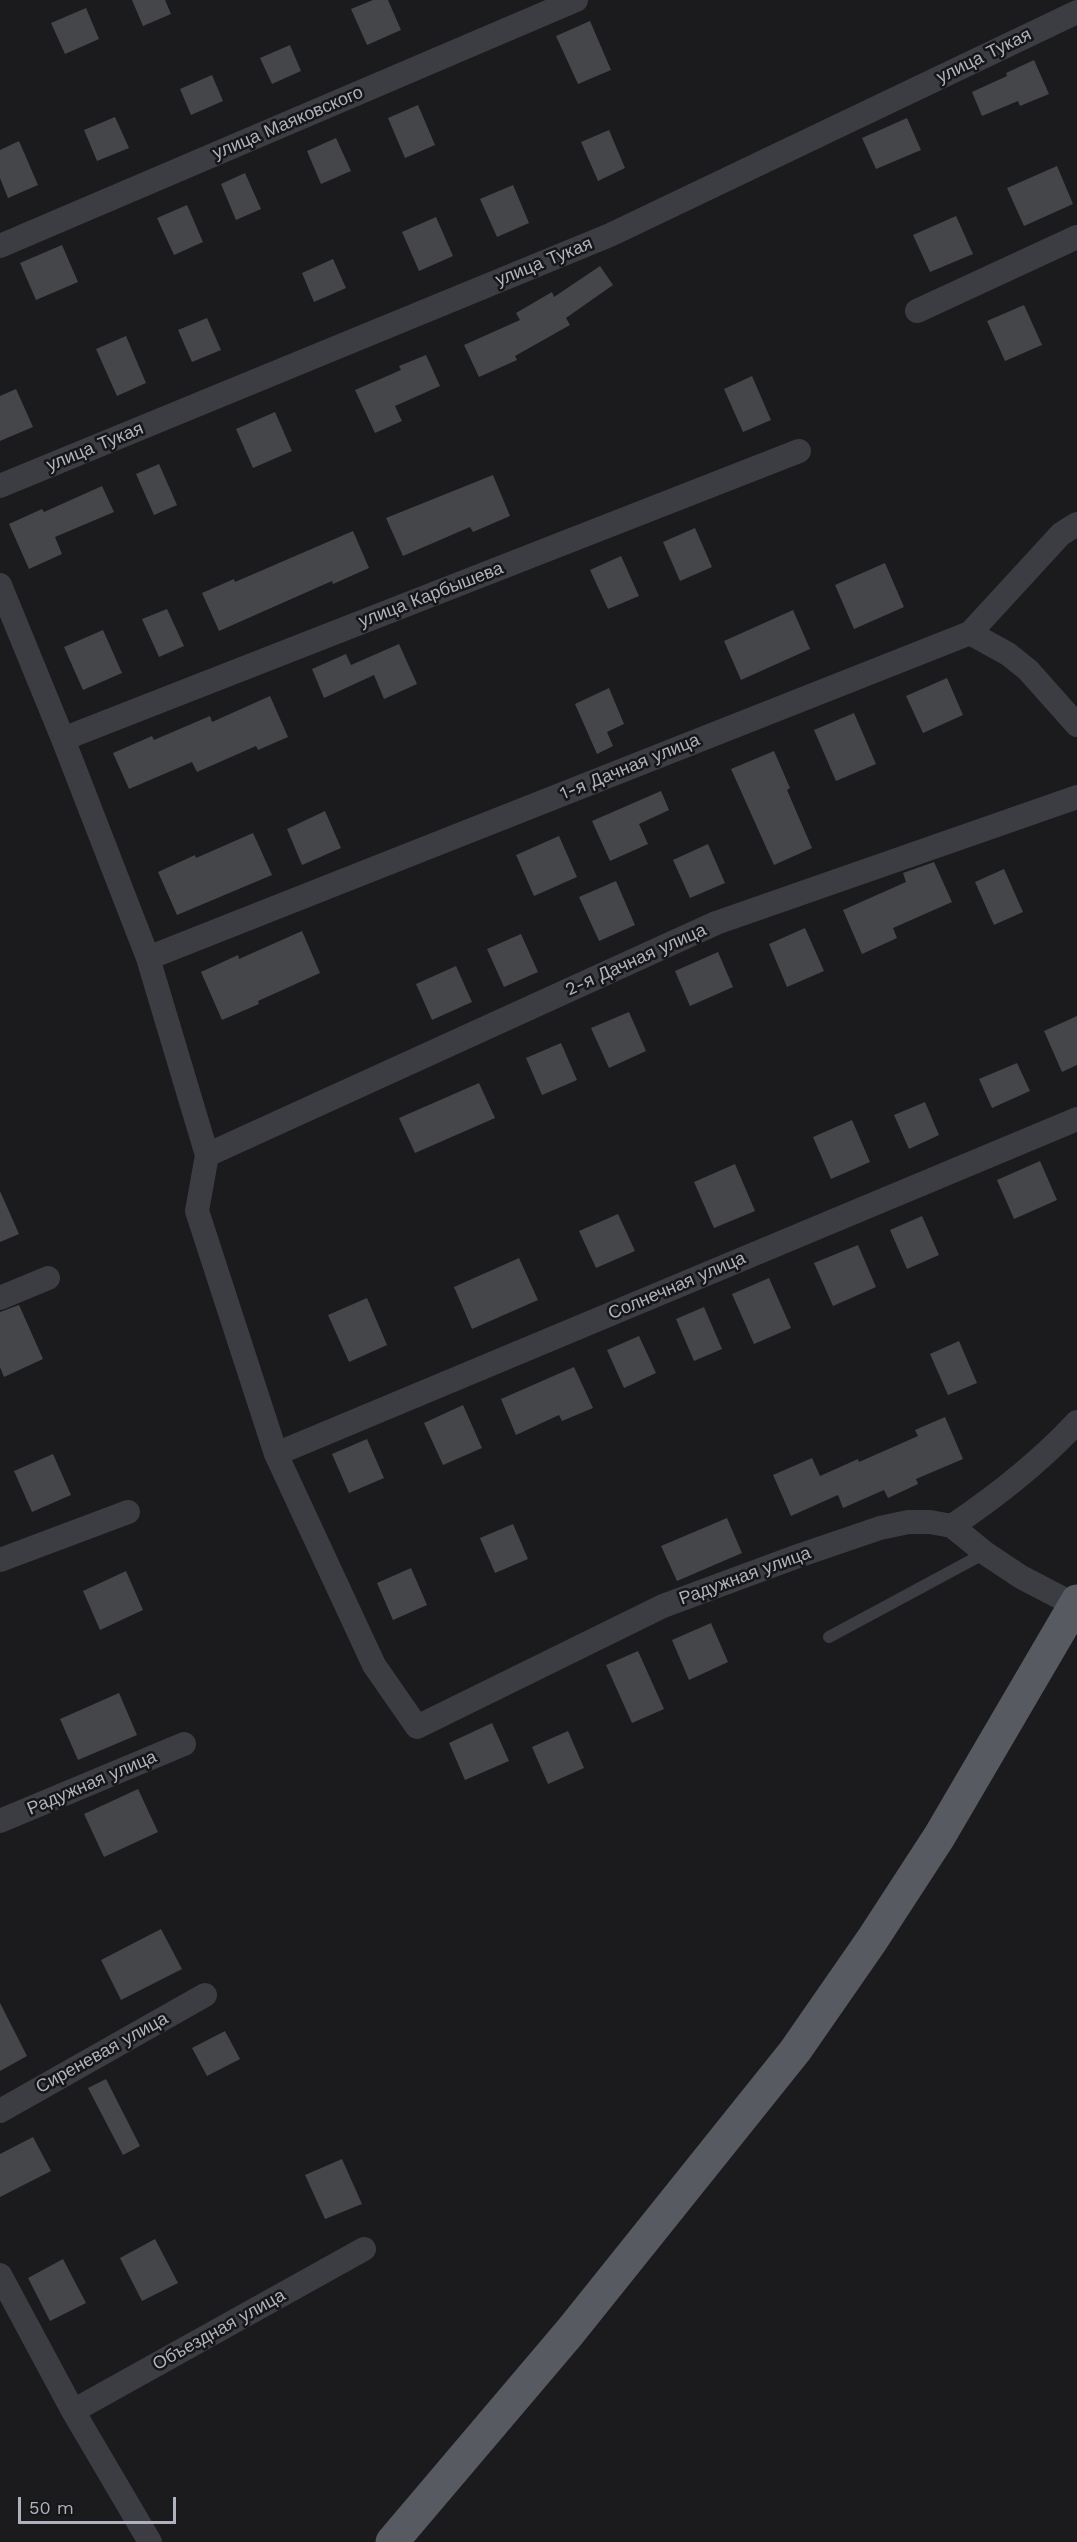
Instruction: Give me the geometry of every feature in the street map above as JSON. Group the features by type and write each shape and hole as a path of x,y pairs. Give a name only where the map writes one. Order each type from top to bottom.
{"main road":[{"path":"392,2542 570,2332 795,2051 872,1940 939,1837 1076,1603"}],"street":[{"name":"улица Маяковского","path":"0,246 576,0"},
{"name":"улица Тукая","path":"0,486 610,235 1077,12"},
{"path":"917,311 1077,237"},
{"name":"улица Карбышева","path":"63,739 799,451"},
{"name":"1-я Дачная улица","path":"148,958 970,633 1060,534 1077,524"},
{"path":"0,585 148,958 207,1155 197,1211 276,1454"},
{"path":"970,633 1008,654 1028,670 1077,725"},
{"name":"2-я Дачная улица","path":"207,1155 716,923 1077,797"},
{"name":"Солнечная улица","path":"276,1454 1077,1119"},
{"path":"0,1298 48,1278"},
{"path":"1076,1603 1021,1577 985,1553 952,1526 1003,1492 1041,1459 1077,1422"},
{"name":"Радужная улица","path":"276,1454 374,1665 417,1727 663,1606 694,1594 880,1528 909,1522 930,1522 952,1526"},
{"path":"0,1560 128,1512"},
{"name":"Радужная улица","path":"0,1821 184,1744"},
{"name":"Сиреневая улица","path":"0,2111 205,1995"},
{"name":"Объездная улица","path":"73,2411 364,2249"},
{"path":"0,2275 73,2411 150,2542"}],"lane":[{"path":"829,1637 985,1553"}],"building":[{"path":"132,0 165,0 171,14 143,26"},
{"path":"373,0 388,0 401,30 367,45 351,9"},
{"path":"86,8 99,39 65,54 51,23"},
{"path":"590,21 611,70 578,84 556,36"},
{"path":"290,45 301,71 272,84 260,58"},
{"path":"1034,60 1049,94 1020,106 1018,101 982,116 972,92 1007,76 1006,73"},
{"path":"212,75 223,101 191,115 180,89"},
{"path":"418,105 435,145 405,158 388,118"},
{"path":"115,117 129,148 97,161 84,130"},
{"path":"907,118 921,150 876,169 862,138"},
{"path":"609,130 625,168 598,181 581,142"},
{"path":"336,138 351,171 321,184 307,151"},
{"path":"19,141 38,185 8,198 0,178 0,150"},
{"path":"1057,166 1073,204 1024,226 1007,188"},
{"path":"245,173 261,209 236,220 221,184"},
{"path":"513,185 529,223 497,237 480,199"},
{"path":"187,205 203,242 174,255 157,218"},
{"path":"956,216 973,254 930,272 913,235"},
{"path":"436,217 453,256 419,271 402,232"},
{"path":"62,245 78,282 36,300 20,263"},
{"path":"333,259 346,288 314,302 302,273"},
{"path":"600,266 613,285 566,318 570,325 515,356 517,360 479,377 464,345 520,320 516,313 552,292 554,297"},
{"path":"1024,305 1042,345 1005,361 987,321"},
{"path":"207,318 221,350 192,362 178,330"},
{"path":"126,336 146,383 117,396 96,349"},
{"path":"426,355 440,386 395,406 402,421 375,433 355,390 401,370 399,366"},
{"path":"752,376 771,420 743,432 724,389"},
{"path":"16,389 33,427 0,441 0,396"},
{"path":"275,412 292,451 253,468 236,429"},
{"path":"159,464 177,505 154,515 136,474"},
{"path":"493,475 510,516 473,532 470,527 403,556 386,518"},
{"path":"102,486 114,512 55,537 62,554 29,569 9,524 42,509 44,512"},
{"path":"695,528 712,567 680,581 663,542"},
{"path":"353,531 369,568 333,584 332,581 219,631 202,593 234,579 235,582"},
{"path":"621,556 639,596 608,609 590,570"},
{"path":"885,563 904,607 854,629 835,585"},
{"path":"167,609 184,646 159,657 142,619"},
{"path":"793,610 810,649 741,680 724,641"},
{"path":"103,630 122,673 83,690 64,647"},
{"path":"399,644 417,684 384,699 374,675 324,698 312,669 346,654 351,665"},
{"path":"947,678 963,715 923,733 906,696"},
{"path":"609,688 624,724 607,732 613,746 597,754 575,704"},
{"path":"270,696 288,737 258,750 256,746 197,772 192,762 129,789 113,753 152,736 154,740 210,716 212,722"},
{"path":"854,713 876,764 836,781 814,730"},
{"path":"774,751 790,788 787,790 812,848 774,865 731,769"},
{"path":"661,791 669,810 639,824 648,844 610,861 592,821"},
{"path":"325,811 341,848 302,865 287,829"},
{"path":"253,833 272,875 177,915 158,872"},
{"path":"559,836 577,877 534,896 516,855"},
{"path":"708,844 725,883 690,898 673,860"},
{"path":"934,862 952,902 893,928 897,938 862,954 843,910 906,882 903,873"},
{"path":"1004,869 1023,912 994,925 975,882"},
{"path":"616,881 635,925 599,941 579,897"},
{"path":"805,928 824,971 787,987 769,944"},
{"path":"302,931 320,973 222,1020 201,972 238,955 239,959"},
{"path":"521,934 538,972 504,987 487,949"},
{"path":"718,952 733,987 690,1006 675,971"},
{"path":"456,966 472,1002 432,1020 416,984"},
{"path":"629,1012 646,1051 609,1068 591,1028"},
{"path":"1077,1016 1077,1065 1062,1072 1044,1031"},
{"path":"561,1043 577,1080 542,1095 526,1058"},
{"path":"1017,1063 1030,1091 992,1108 979,1079"},
{"path":"479,1083 495,1118 415,1153 399,1118"},
{"path":"925,1102 939,1135 909,1149 894,1115"},
{"path":"852,1120 870,1162 831,1179 813,1137"},
{"path":"1040,1161 1057,1200 1014,1219 997,1180"},
{"path":"735,1164 755,1211 714,1228 694,1182"},
{"path":"0,1191 19,1234 0,1242"},
{"path":"618,1214 635,1251 596,1268 579,1231"},
{"path":"922,1216 939,1255 907,1269 890,1230"},
{"path":"858,1245 876,1287 833,1306 814,1263"},
{"path":"519,1258 538,1300 472,1329 454,1287"},
{"path":"769,1278 791,1328 754,1344 732,1294"},
{"path":"367,1298 387,1345 349,1362 328,1315"},
{"path":"19,1305 43,1359 4,1377 0,1367 0,1312"},
{"path":"704,1307 722,1349 694,1361 676,1319"},
{"path":"639,1336 656,1373 624,1388 607,1350"},
{"path":"959,1341 977,1383 948,1395 930,1354"},
{"path":"574,1367 593,1408 562,1421 559,1415 516,1435 501,1399"},
{"path":"463,1405 482,1448 443,1465 424,1423"},
{"path":"945,1417 963,1459 916,1479 918,1484 888,1498 884,1490 843,1508 838,1495 791,1516 773,1475 812,1458 820,1476 918,1436 915,1430"},
{"path":"367,1439 384,1478 349,1493 332,1454"},
{"path":"53,1454 71,1495 32,1512 14,1471"},
{"path":"727,1518 742,1553 677,1581 661,1546"},
{"path":"513,1524 528,1559 495,1573 480,1538"},
{"path":"411,1568 427,1605 393,1620 377,1583"},
{"path":"126,1571 143,1610 100,1630 83,1591"},
{"path":"711,1623 728,1662 689,1680 672,1640"},
{"path":"638,1651 664,1709 632,1723 606,1665"},
{"path":"119,1693 137,1735 78,1760 60,1719"},
{"path":"492,1723 509,1761 465,1780 449,1743"},
{"path":"568,1731 584,1768 548,1784 532,1747"},
{"path":"138,1789 158,1832 104,1857 84,1814"},
{"path":"161,1929 182,1969 121,2000 101,1960"},
{"path":"0,2003 27,2056 0,2071"},
{"path":"225,2031 240,2059 207,2076 192,2048"},
{"path":"106,2079 140,2146 123,2155 88,2088"},
{"path":"33,2137 51,2171 0,2197 0,2154"},
{"path":"342,2159 362,2204 325,2219 305,2175"},
{"path":"155,2239 178,2283 142,2301 120,2258"},
{"path":"63,2259 86,2303 50,2321 28,2278"}]}
